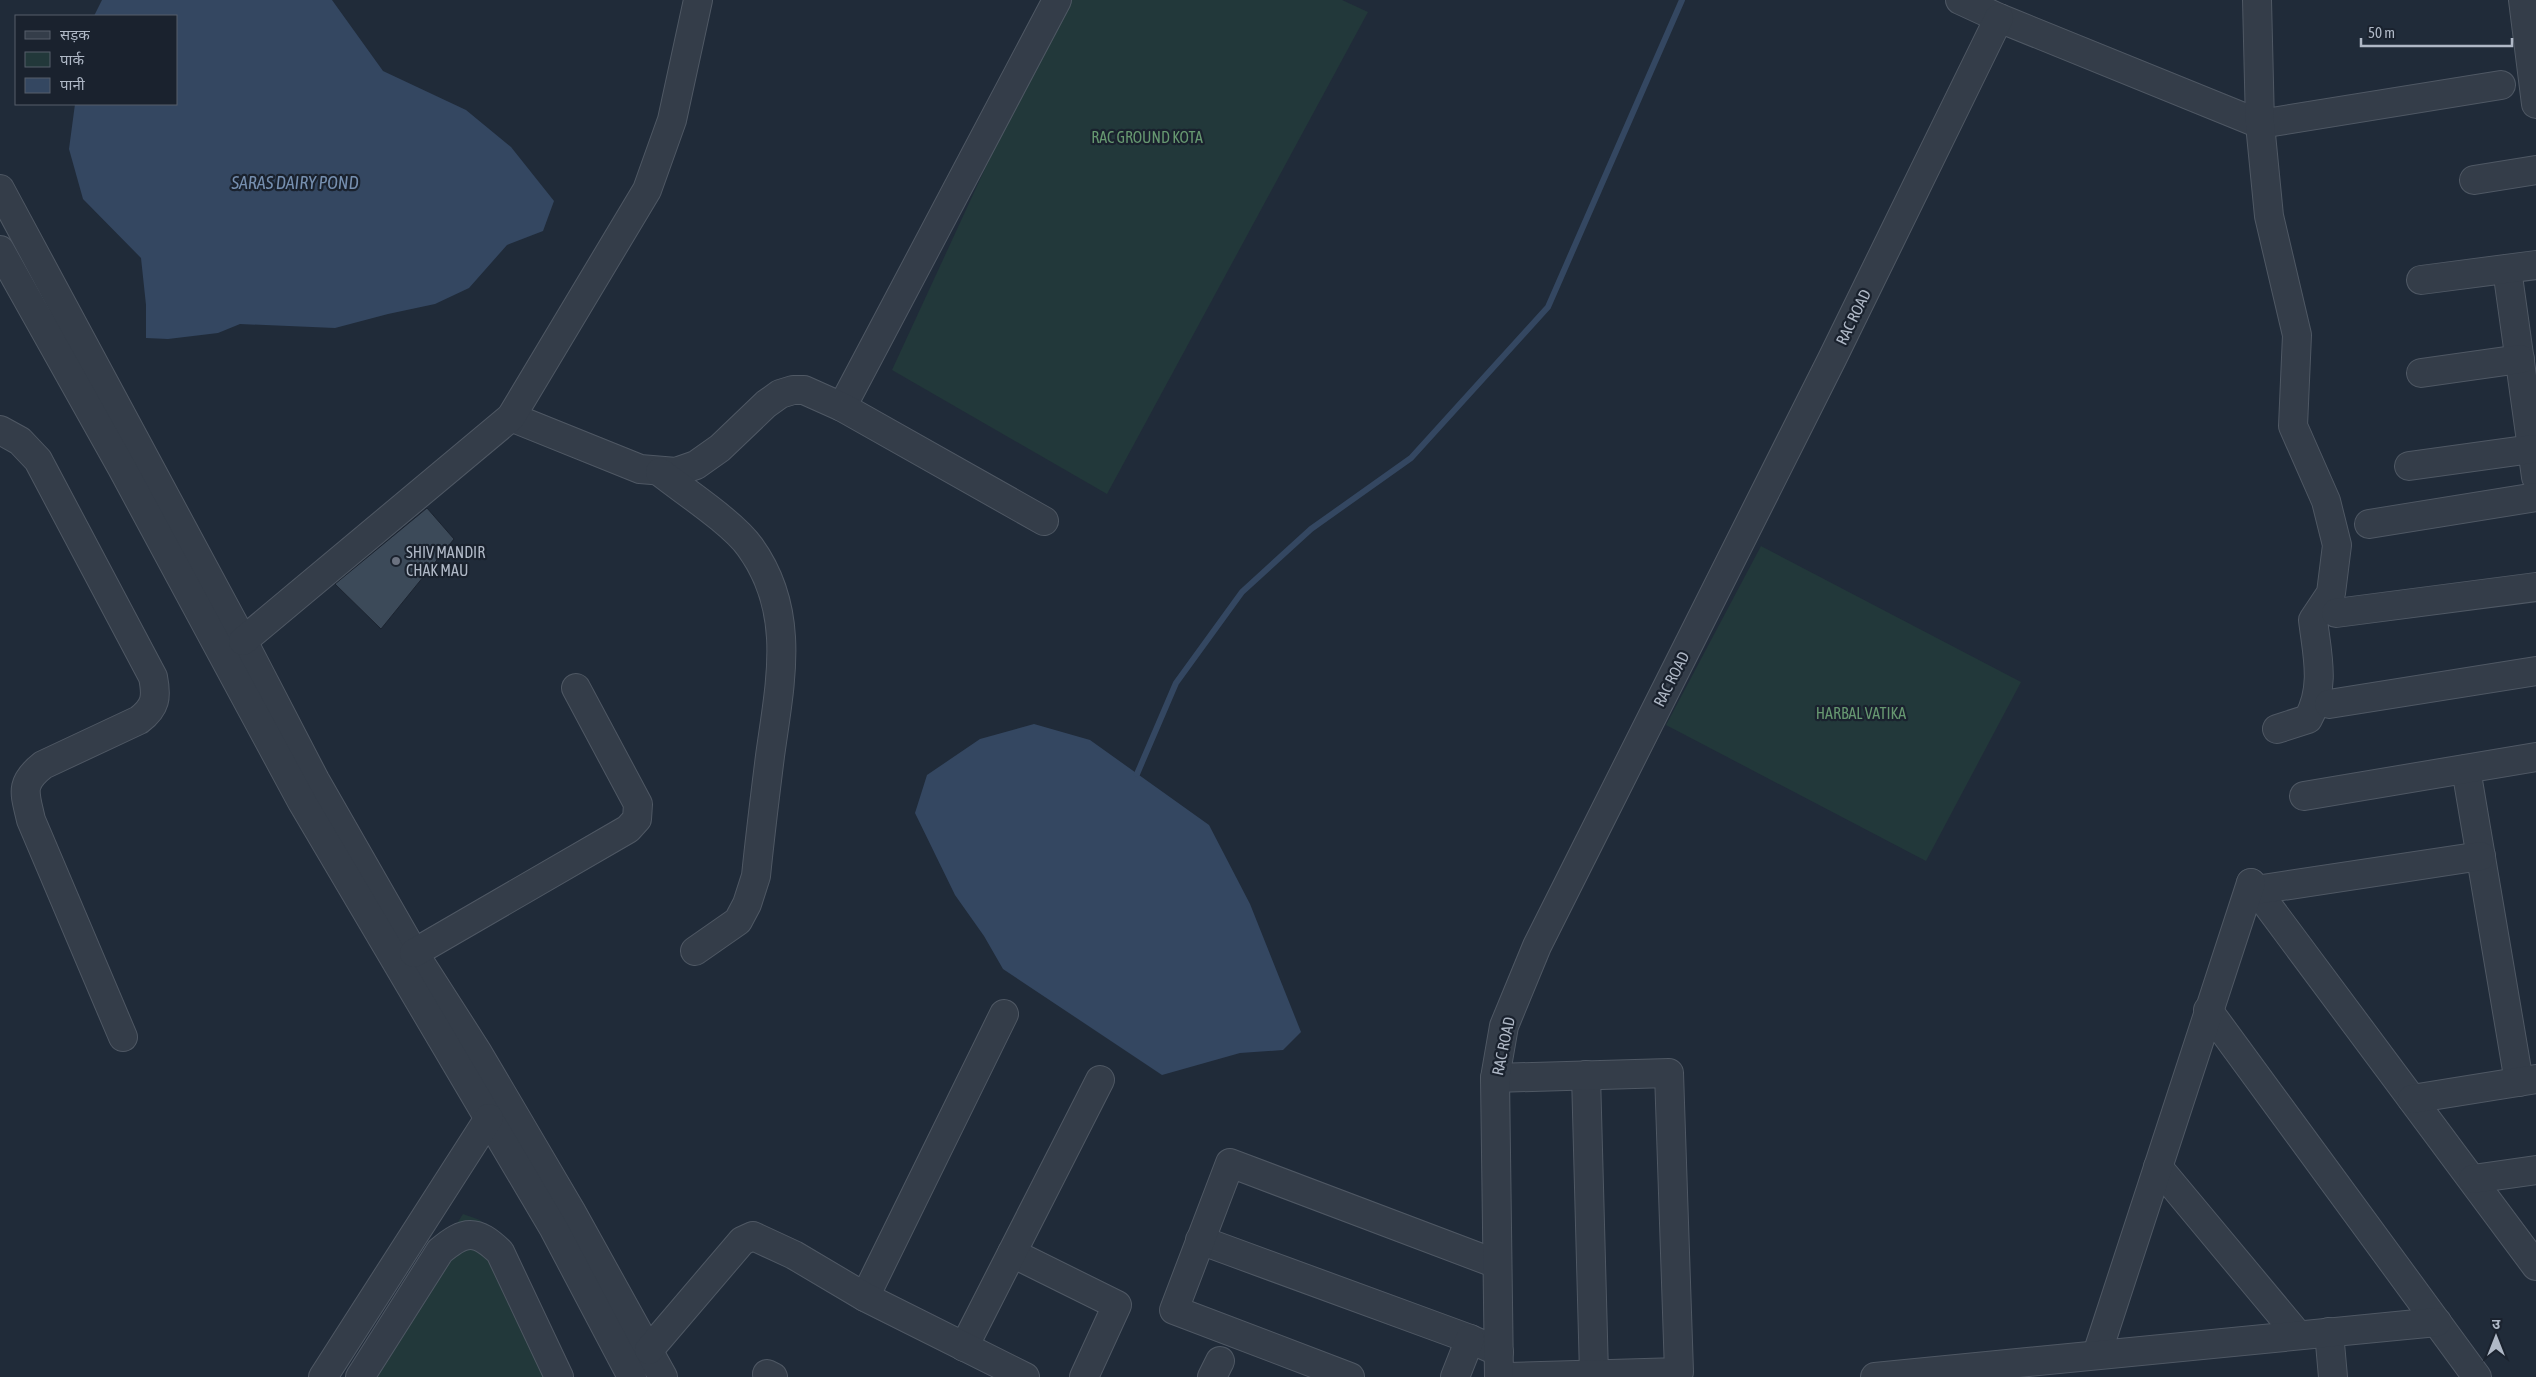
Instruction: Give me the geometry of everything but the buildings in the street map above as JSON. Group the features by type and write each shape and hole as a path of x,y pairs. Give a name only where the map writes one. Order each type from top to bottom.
{"street":[{"path":"243,641 511,417 648,190 672,120 698,0"},
{"path":"842,408 1057,0"},
{"path":"1960,0 1999,18 2260,124 2501,85"},
{"path":"2257,0 2260,124 2269,216 2297,334 2293,426 2326,501 2338,545 2331,593 2312,620 2320,684 2316,705 2308,719 2277,729"},
{"path":"2523,0 2536,104"},
{"name":"RAC ROAD","path":"1499,1365 1495,1078 1504,1026 1537,946 1837,350 1999,18"},
{"path":"2474,180 2536,170"},
{"path":"0,189 104,381 133,463 302,802 554,1229 632,1377"},
{"path":"0,250 79,390 133,463 243,641 315,780 414,953 478,1053 566,1202 664,1377"},
{"path":"2421,280 2536,265"},
{"path":"2507,269 2536,477"},
{"path":"2421,373 2520,359"},
{"path":"511,417 640,469 676,472 696,465 720,448 766,404 780,394 793,390 804,390 842,408 1044,521"},
{"path":"0,430 20,440 38,460 153,677 157,695 151,710 139,720 43,765 30,776 24,788 31,820 123,1037"},
{"path":"2409,466 2532,449"},
{"path":"660,472 750,546 768,578 780,614 783,660 756,876 747,904 738,921 695,951"},
{"path":"2370,524 2536,497"},
{"path":"2336,612 2536,587"},
{"path":"2329,704 2536,671"},
{"path":"414,953 628,829 637,819 638,804 576,688"},
{"path":"2304,796 2536,757"},
{"path":"2412,1099 2527,1080 2481,856 2466,769"},
{"path":"2256,890 2481,856"},
{"path":"2081,1362 2158,1167 2251,883 2536,1266"},
{"path":"2208,1010 2477,1377"},
{"path":"866,1297 1004,1014"},
{"path":"1495,1078 1669,1073 1678,1372 1508,1377"},
{"path":"1586,1075 1594,1374"},
{"path":"964,1346 1100,1080"},
{"path":"323,1377 489,1118"},
{"path":"1350,1377 1174,1310 1230,1163 1497,1264"},
{"path":"2158,1167 2298,1336"},
{"path":"2473,1179 2536,1170"},
{"path":"360,1377 440,1250 456,1238 475,1235 486,1238 500,1252 559,1377"},
{"path":"649,1350 747,1237 753,1236 794,1254 866,1297 964,1346 1009,1373"},
{"path":"1200,1240 1470,1339 1499,1365"},
{"path":"1012,1252 1117,1305 1084,1377"},
{"path":"1875,1377 1981,1371 2081,1362 2329,1332 2437,1322"},
{"path":"2329,1332 2333,1377"},
{"path":"1456,1377 1470,1339"}],"green space":[{"name":"RAC GROUND KOTA","path":"1063,0 1342,0 1368,12 1107,494 892,370"},
{"name":"HARBAL VATIKA","path":"1761,546 2021,682 1926,861 1666,725"},
{"path":"463,1214 480,1220 563,1377 358,1377"}],"water":[{"name":"SARAS DAIRY POND","path":"102,0 332,0 383,71 466,110 511,147 554,201 543,231 507,245 469,288 435,304 335,328 240,324 218,333 168,339 146,338 146,305 141,258 83,199 69,149 75,105 178,105 178,15 94,15"},
{"path":"1034,724 1090,740 1209,825 1250,904 1301,1032 1283,1050 1240,1053 1162,1075 1003,969 984,936 955,895 915,813 927,775 980,739"}],"waterway":[{"path":"1137,774 1176,683 1242,592 1311,529 1411,458 1548,307 1682,0"}],"place":[{"name":"SHIV MANDIR CHAK MAU","path":"396,561"}]}
